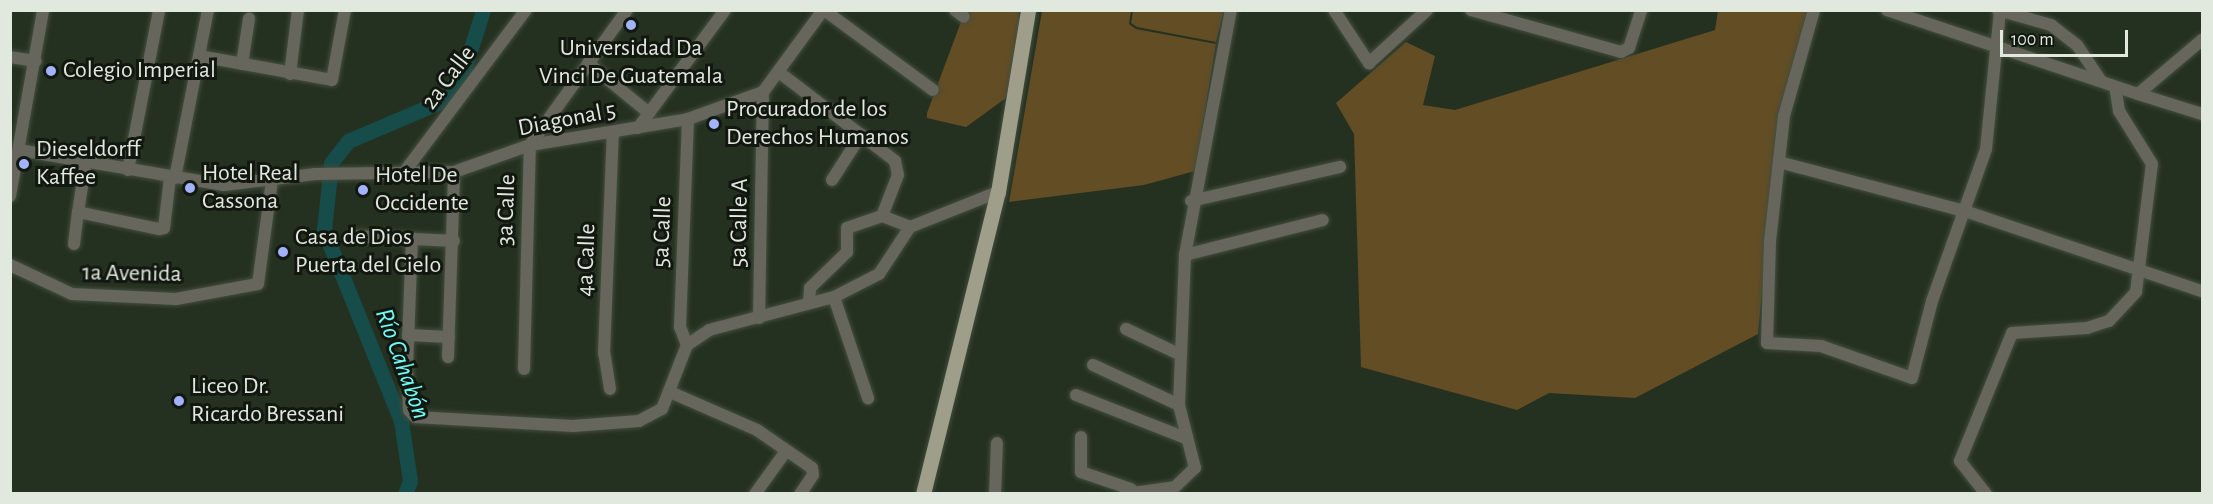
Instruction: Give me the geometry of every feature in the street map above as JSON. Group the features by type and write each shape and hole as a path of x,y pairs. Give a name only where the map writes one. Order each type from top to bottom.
{"main road":[{"path":"923,494 998,192 1028,10"}],"street":[{"path":"10,196 36,62 43,10"},
{"path":"128,170 159,10"},
{"path":"78,212 163,229 208,10"},
{"path":"290,74 298,10"},
{"path":"199,56 328,81 337,76 345,10"},
{"name":"2a Calle","path":"405,171 526,10"},
{"name":"3a Calle","path":"524,369 530,145 627,10"},
{"path":"824,10 933,90"},
{"name":"Diagonal 5","path":"20,150 224,185 315,174 454,172 530,145 688,119 762,92 780,73 824,10"},
{"path":"1082,437 1081,472 1129,491 1167,489 1186,479 1195,468 1179,405 1185,255 1191,201 1204,168 1231,10"},
{"path":"1334,10 1369,63 1427,10"},
{"path":"1471,10 1611,51 1629,48 1641,10"},
{"path":"1814,10 1784,116 1767,343 1821,346 1912,378 1986,149 1998,48 1999,11 2051,25 2077,45 2102,82"},
{"path":"1887,10 2102,82 2116,91 2138,94 2202,114"},
{"path":"638,128 724,11"},
{"path":"242,64 249,19"},
{"path":"2138,94 2202,40"},
{"path":"10,57 36,62"},
{"path":"588,63 649,113"},
{"path":"780,73 861,135 898,168 882,216"},
{"path":"1986,494 1960,461 2003,346 2012,333 2031,328 2087,328 2109,321 2127,307 2142,267 2152,164 2119,111 2116,91"},
{"name":"5a Calle A","path":"759,318 762,92"},
{"name":"5a Calle","path":"687,345 680,327 688,119"},
{"name":"4a Calle","path":"610,389 604,353 613,133"},
{"path":"832,180 861,135"},
{"path":"74,244 86,162"},
{"path":"1779,162 1965,211 2142,267 2202,291"},
{"path":"1191,201 1340,167"},
{"path":"448,357 454,241 454,172"},
{"name":"1a Avenida","path":"10,265 72,294 176,299 258,284 272,180"},
{"path":"412,238 408,334 409,410 415,417 480,424 573,426 639,421 662,409 687,345 709,330 834,297 879,274 910,227 998,192"},
{"path":"809,303 810,288 847,252 847,228 882,216 910,227"},
{"path":"1185,255 1323,220"},
{"path":"353,236 454,241"},
{"path":"834,297 868,398"},
{"path":"1126,329 1181,355"},
{"path":"408,334 449,337"},
{"path":"1093,365 1179,405"},
{"path":"670,392 757,430 813,471 800,494"},
{"path":"1076,395 1186,438"},
{"path":"995,494 998,443"},
{"path":"755,494 786,451"}],"shaded area":[{"path":"1133,10 1224,11 1216,42 1137,27 1131,23"},
{"path":"965,11 1019,11 1020,36 1006,98 966,127 927,118"},
{"path":"1042,11 1131,11 1129,24 1136,29 1216,44 1195,171 1144,185 1009,202"},
{"path":"1718,11 1810,11 1773,175 1758,334 1635,398 1549,393 1517,410 1361,367 1354,134 1336,103 1406,42 1435,56 1423,105 1455,110 1715,30"}],"waterway":[{"name":"Río Cahabón","path":"405,494 410,481 401,421 324,230 331,163 348,141 442,101 464,70 483,10"}],"place":[{"name":"Universidad Da Vinci De Guatemala","path":"631,25"},
{"name":"Colegio Imperial","path":"51,71"},
{"name":"Procurador de los Derechos Humanos","path":"714,124"},
{"name":"Dieseldorff Kaffee","path":"24,164"},
{"name":"Hotel Real Cassona","path":"190,188"},
{"name":"Hotel De Occidente","path":"363,190"},
{"name":"Casa de Dios Puerta del Cielo","path":"283,252"},
{"name":"Liceo Dr. Ricardo Bressani","path":"179,401"}]}
